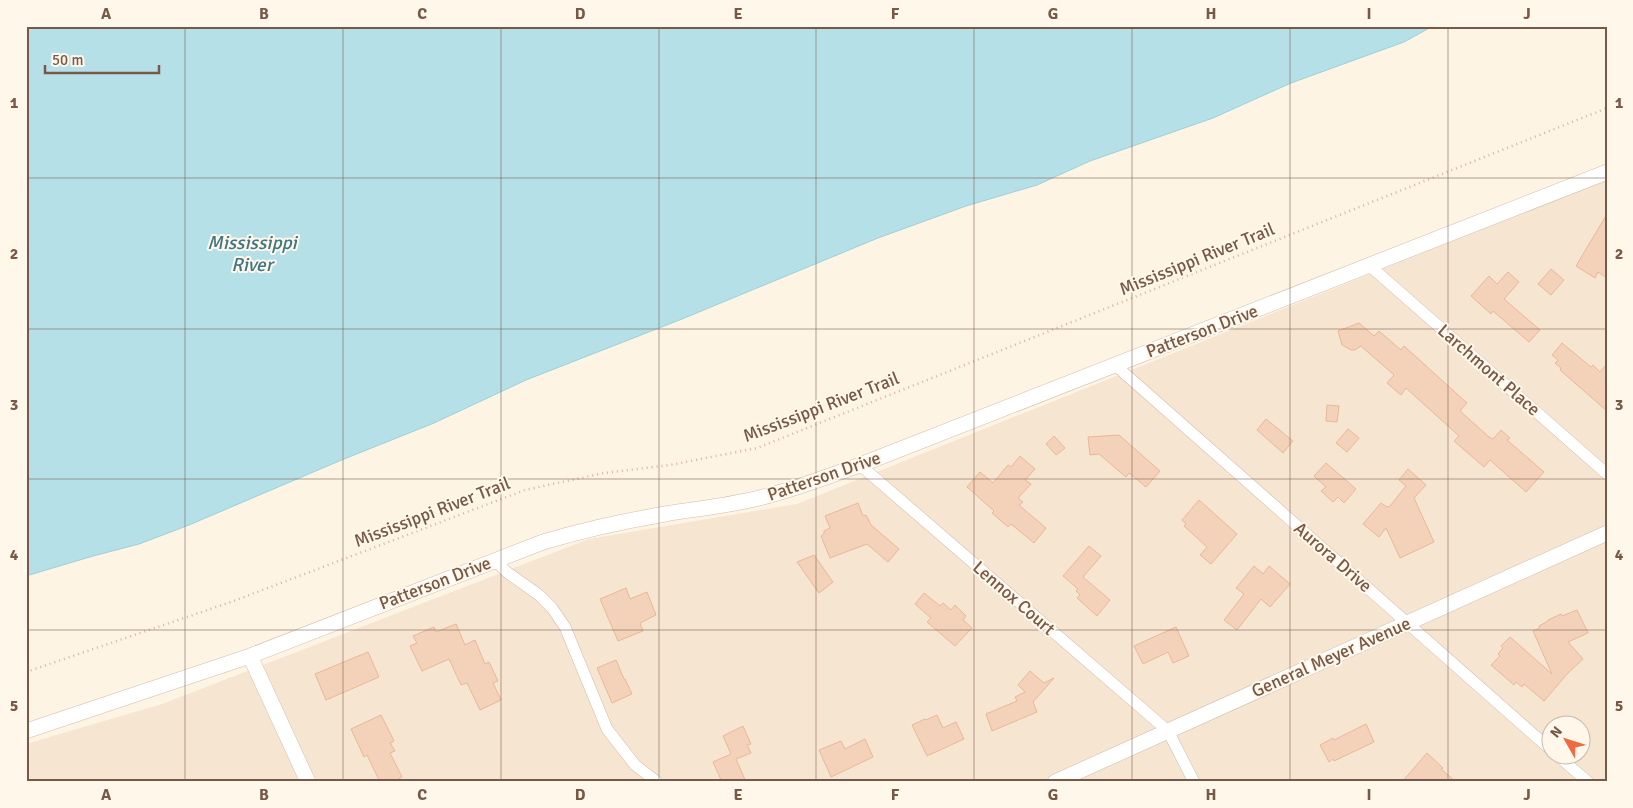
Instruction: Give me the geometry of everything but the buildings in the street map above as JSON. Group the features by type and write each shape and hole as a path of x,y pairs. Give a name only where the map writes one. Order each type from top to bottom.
{"street":[{"name":"Patterson Drive","path":"26,732 250,656 542,542 576,532 663,514 716,507 784,492 860,465 1607,172"},
{"name":"Larchmont Place","path":"1370,266 1607,474"},
{"name":"Aurora Drive","path":"1115,365 1540,740"},
{"name":"Lennox Court","path":"860,465 1168,731"},
{"name":"General Meyer Avenue","path":"1055,782 1607,533"},
{"path":"494,560 508,573 539,595 552,608 565,627 607,729 635,765 657,782"},
{"path":"250,656 308,782"},
{"path":"1168,731 1194,782"},
{"path":"1570,766 1588,782"}],"path":[{"name":"Mississippi River Trail","path":"26,672 231,602 447,518 525,490 604,473 670,465 758,448 1607,108"}],"shaded area":[{"path":"1607,179 1607,782 26,782 26,744 162,704 589,539 797,504"}],"water":[{"name":"Mississippi River","path":"26,26 1433,26 1404,42 1291,83 1213,118 1090,161 1037,185 966,206 878,238 682,319 526,380 434,423 189,525 139,544 26,576"}]}
